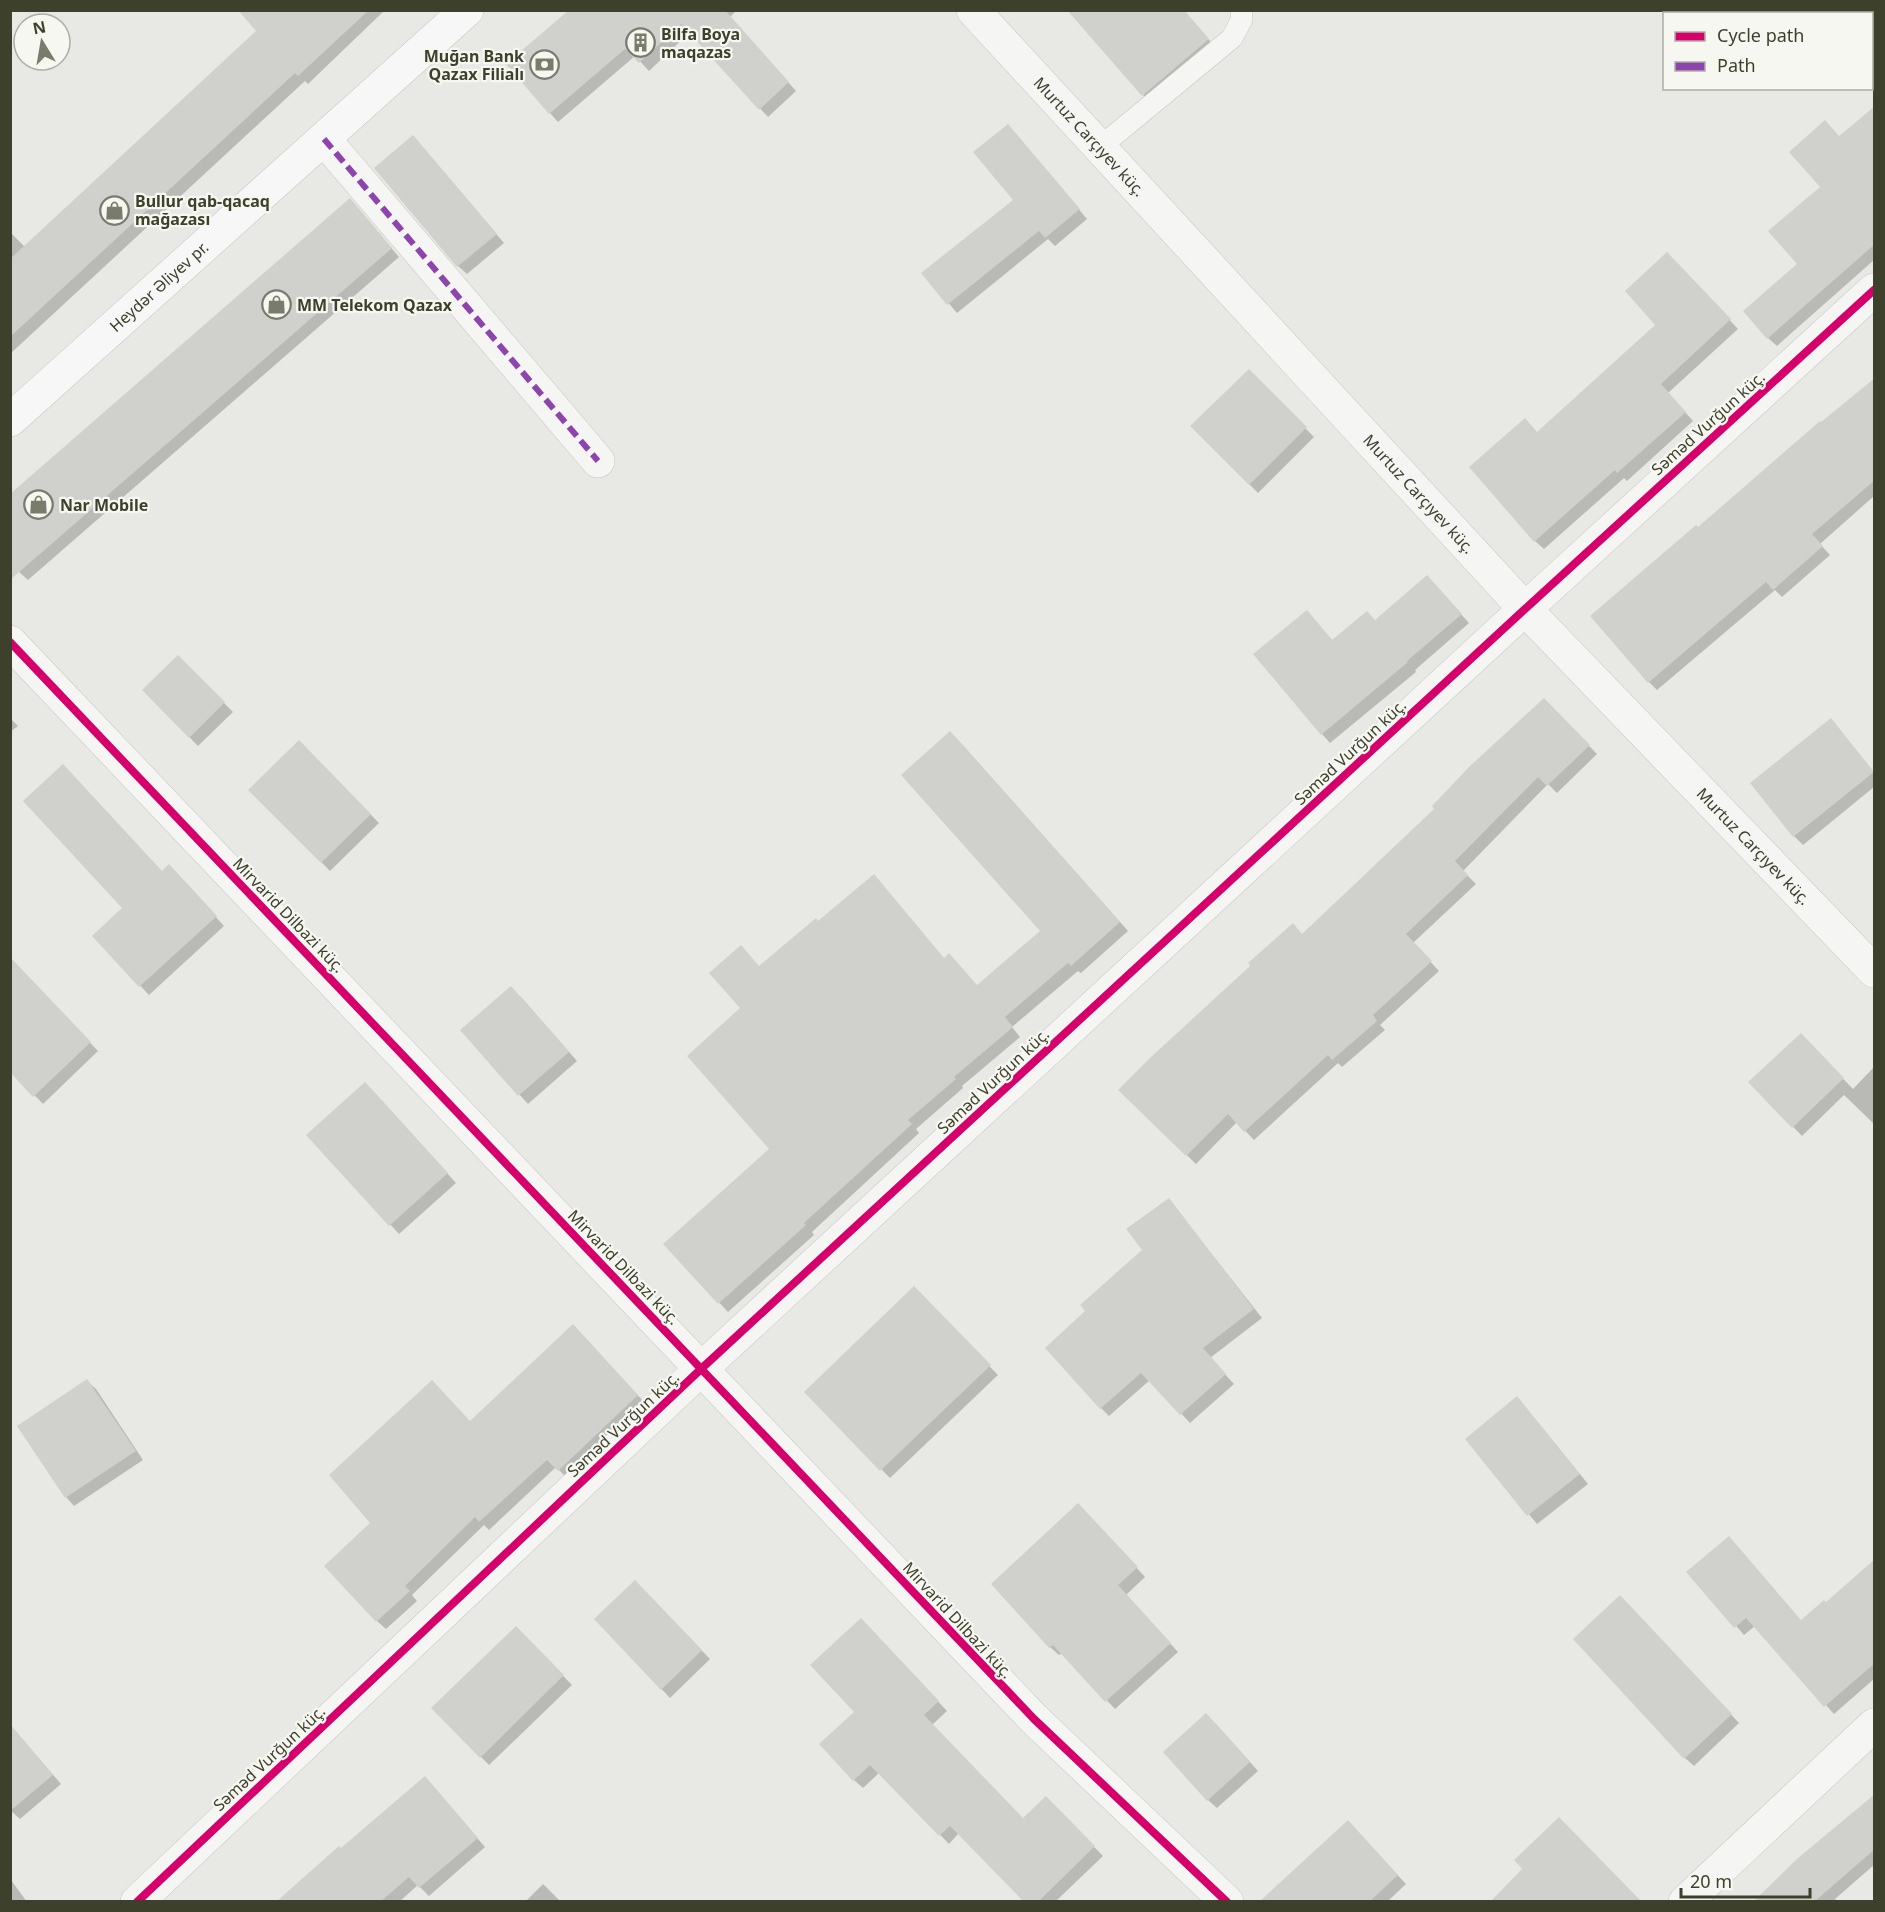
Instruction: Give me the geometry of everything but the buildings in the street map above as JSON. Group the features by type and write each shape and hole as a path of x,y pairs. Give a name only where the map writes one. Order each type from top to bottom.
{"main road":[{"name":"Heydər Əliyev pr.","path":"10,420 467,10"}],"street":[{"name":"Murtuz Carçıyev küç.","path":"974,10 1525,609 1875,971"},
{"path":"324,139 598,461"},
{"name":"Səməd Vurğun küç.","path":"137,1902 701,1369 1525,609 1875,290"},
{"name":"Mirvarid Dilbazi küç.","path":"10,642 1034,1719 1227,1902"},
{"path":"1685,1902 1875,1725"}],"lane":[{"path":"1100,147 1232,38 1242,19 1240,10"}],"marked path":[{"path":"324,139 598,461"}],"cycle path":[{"path":"137,1902 701,1369 1874,290"},
{"path":"10,642 1034,1719 1227,1902"}],"place":[{"name":"Bilfa Boya maqazas","path":"640,43"},
{"name":"Muğan Bank Qazax Filialı","path":"545,65"},
{"name":"Bullur qab-qacaq mağazası","path":"114,210"},
{"name":"MM Telekom Qazax","path":"276,305"},
{"name":"Nar Mobile","path":"39,505"}]}
